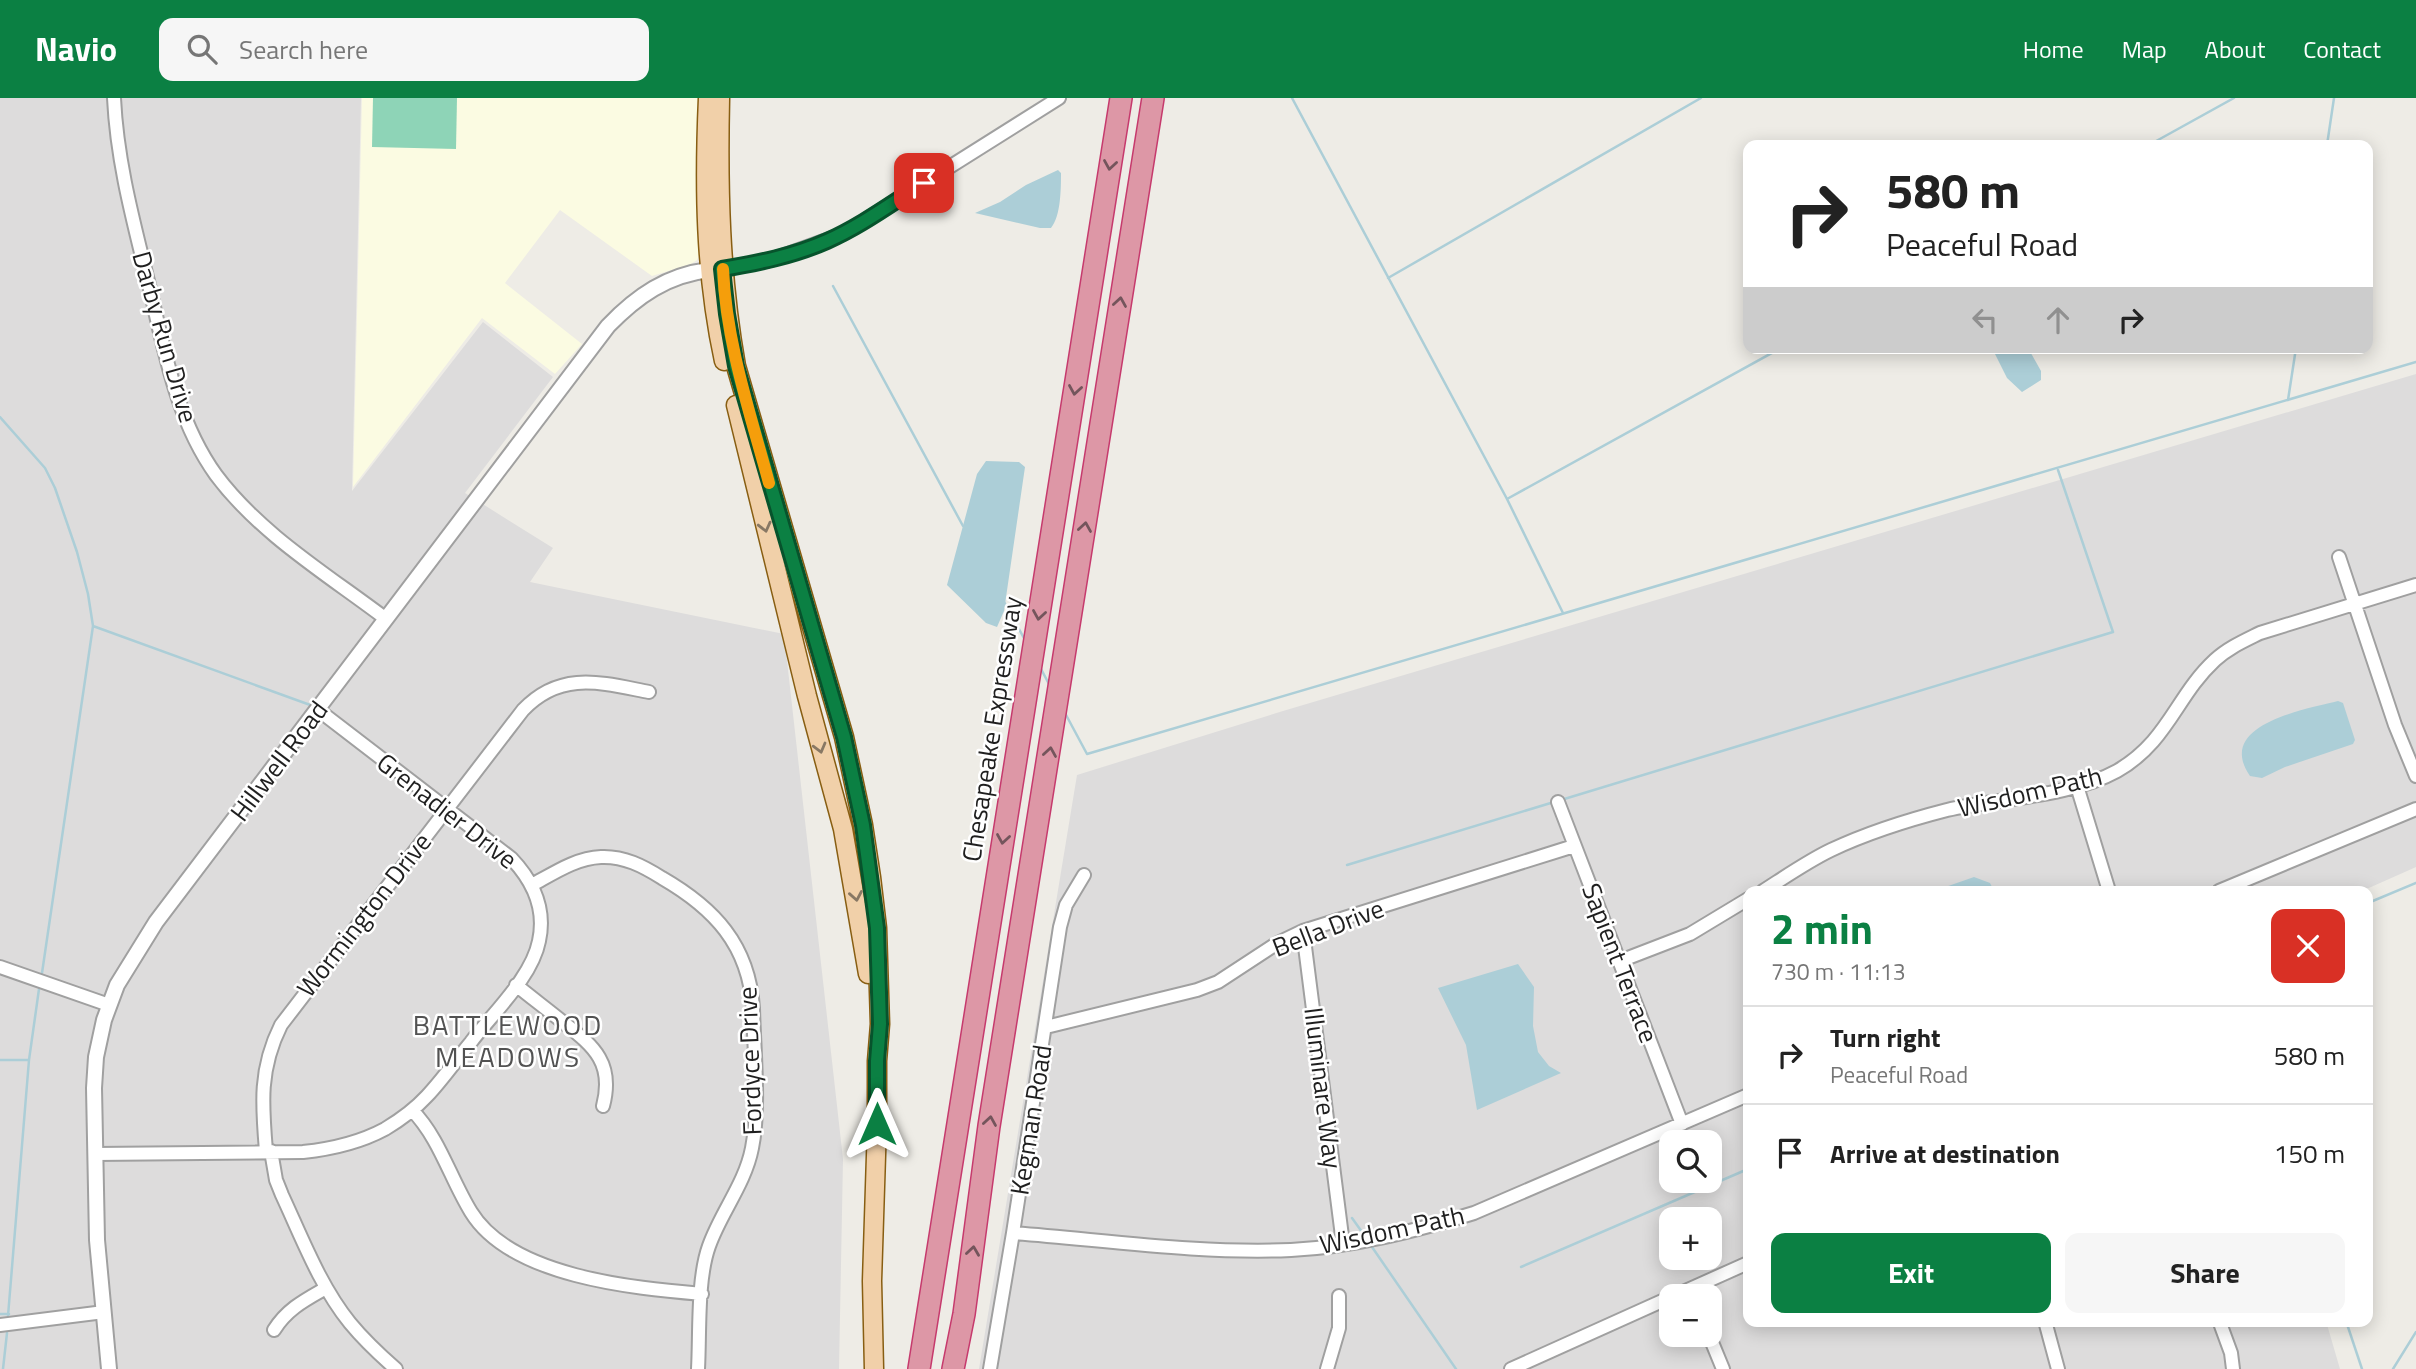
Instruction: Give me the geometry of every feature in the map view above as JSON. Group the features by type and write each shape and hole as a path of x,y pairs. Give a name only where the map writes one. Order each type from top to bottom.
{"highway":[{"name":"Chesapeake Expressway","path":"919,1369 1121,98"},
{"path":"956,1369 989,1126 1153,98"}],"main road":[{"path":"708,98 706,157 716,270 736,366 844,737 863,825 877,928 880,1024 872,1281 874,1369"},
{"path":"720,98 717,330 810,709 843,830 867,958 877,1061"}],"street":[{"name":"Darby Run Drive","path":"114,98 121,171 176,395 197,444 216,474 248,511 386,619"},
{"path":"716,270 771,260 843,234 1059,98"},
{"name":"Hillwell Road","path":"109,1369 97,1240 95,1064 109,1005 128,966 156,922 608,326 625,308 659,284 692,272 716,270"},
{"path":"2339,557 2395,725 2416,776"},
{"name":"Wisdom Path","path":"1771,886 1831,850 1897,824 1947,810 2077,786 2117,771 2143,752 2165,729 2201,675 2236,644 2260,633 2416,585"},
{"name":"Wormington Drive","path":"268,1151 262,1107 263,1077 267,1057 281,1025 523,710 543,694 559,686 582,682 598,682 649,692"},
{"name":"Grenadier Drive","path":"95,1154 303,1152 346,1145 384,1129 428,1095 532,962 539,942 541,915 532,885 523,870 317,709"},
{"path":"2077,786 2107,886"},
{"name":"Sapient Terrace","path":"1558,802 1682,1124"},
{"path":"2231,886 2416,809"},
{"name":"Bella Drive","path":"1046,1027 1197,990 1218,982 1276,944 1303,931 1574,846"},
{"name":"Fordyce Drive","path":"532,885 571,864 590,858 610,857 638,864 702,904 726,931 745,966 753,1008 755,1133 746,1169 707,1250 698,1369"},
{"name":"Kegman Road","path":"990,1369 1066,905 1084,875"},
{"path":"1620,961 1690,934 1743,902"},
{"name":"Illuminare Way","path":"1303,931 1343,1244"},
{"path":"0,967 109,1005"},
{"path":"516,985 594,1048 606,1076 603,1106"},
{"name":"Wisdom Path","path":"1013,1233 1250,1250 1293,1250 1343,1244 1432,1226 1474,1213 1743,1097"},
{"path":"412,1110 433,1137 472,1215 494,1238 513,1252 542,1265 599,1280 648,1289 702,1294"},
{"path":"268,1151 282,1195 326,1288 350,1323 396,1369"},
{"path":"1708,1284 1743,1266"},
{"path":"274,1330 292,1307 326,1288"},
{"path":"1326,1369 1339,1328 1339,1296"},
{"path":"1511,1369 1659,1303"},
{"path":"0,1325 104,1312"},
{"path":"2047,1327 2058,1369"},
{"path":"2221,1327 2231,1353 2232,1369"},
{"path":"1714,1347 1723,1369"}],"shaded area":[{"path":"0,98 361,98 352,491 483,322 553,377 465,493 553,548 530,582 784,634 843,1159 839,1369 0,1369"},
{"path":"362,98 704,98 703,247 697,260 691,264 652,276 560,210 505,283 582,344 555,374 482,318 353,487"},
{"path":"2416,374 2416,867 2373,886 1743,886 1743,1327 2328,1327 2340,1369 979,1369 1077,775 1283,711"}],"green space":[{"path":"373,98 457,98 456,149 372,147"}],"water":[{"path":"1058,170 1061,173 1060,202 1051,228 1040,228 975,213 1000,202 1026,185"},
{"path":"1995,354 2031,354 2041,371 2041,380 2022,392 2007,378"},
{"path":"986,461 1019,462 1025,467 1004,611 997,627 986,623 947,585 977,474"},
{"path":"2338,701 2343,703 2355,740 2353,744 2285,767 2262,778 2250,776 2242,758 2244,743 2254,732 2287,715"},
{"path":"1974,877 1992,886 1948,886"},
{"path":"1518,964 1534,987 1533,1026 1538,1052 1549,1066 1561,1073 1477,1110 1466,1045 1438,988"}],"waterway":[{"path":"1292,98 1507,499 1563,613"},
{"path":"1388,278 1701,98"},
{"path":"2158,140 2234,98"},
{"path":"2328,140 2334,98"},
{"path":"833,286 963,526"},
{"path":"1507,499 1770,354"},
{"path":"2288,400 2295,354"},
{"path":"1065,713 1087,754 2416,362"},
{"path":"0,417 45,468 55,488 77,552 93,626 42,973"},
{"path":"1561,800 2113,632 2058,470"},
{"path":"1003,600 1025,640"},
{"path":"93,626 313,706"},
{"path":"1040,667 1050,686"},
{"path":"1347,865 1554,802"},
{"path":"2373,901 2416,883"},
{"path":"8,1316 29,1060 39,989"},
{"path":"0,1060 29,1060"},
{"path":"1521,1267 1743,1171"},
{"path":"1352,1218 1362,1232"},
{"path":"1372,1247 1456,1369"},
{"path":"0,1314 9,1314"},
{"path":"2348,1327 2362,1369"},
{"path":"2393,1369 2416,1332"},
{"path":"3,1369 7,1333"}],"slow traffic":[{"path":"723,269 736,366 769,483"}],"district":[{"name":"BATTLEWOOD MEADOWS","path":"508,1041"}],"route":[{"path":"877,1124 880,1024 877,928 863,825 844,737 736,366 722,269 771,260 825,242 843,234 924,183"}]}
